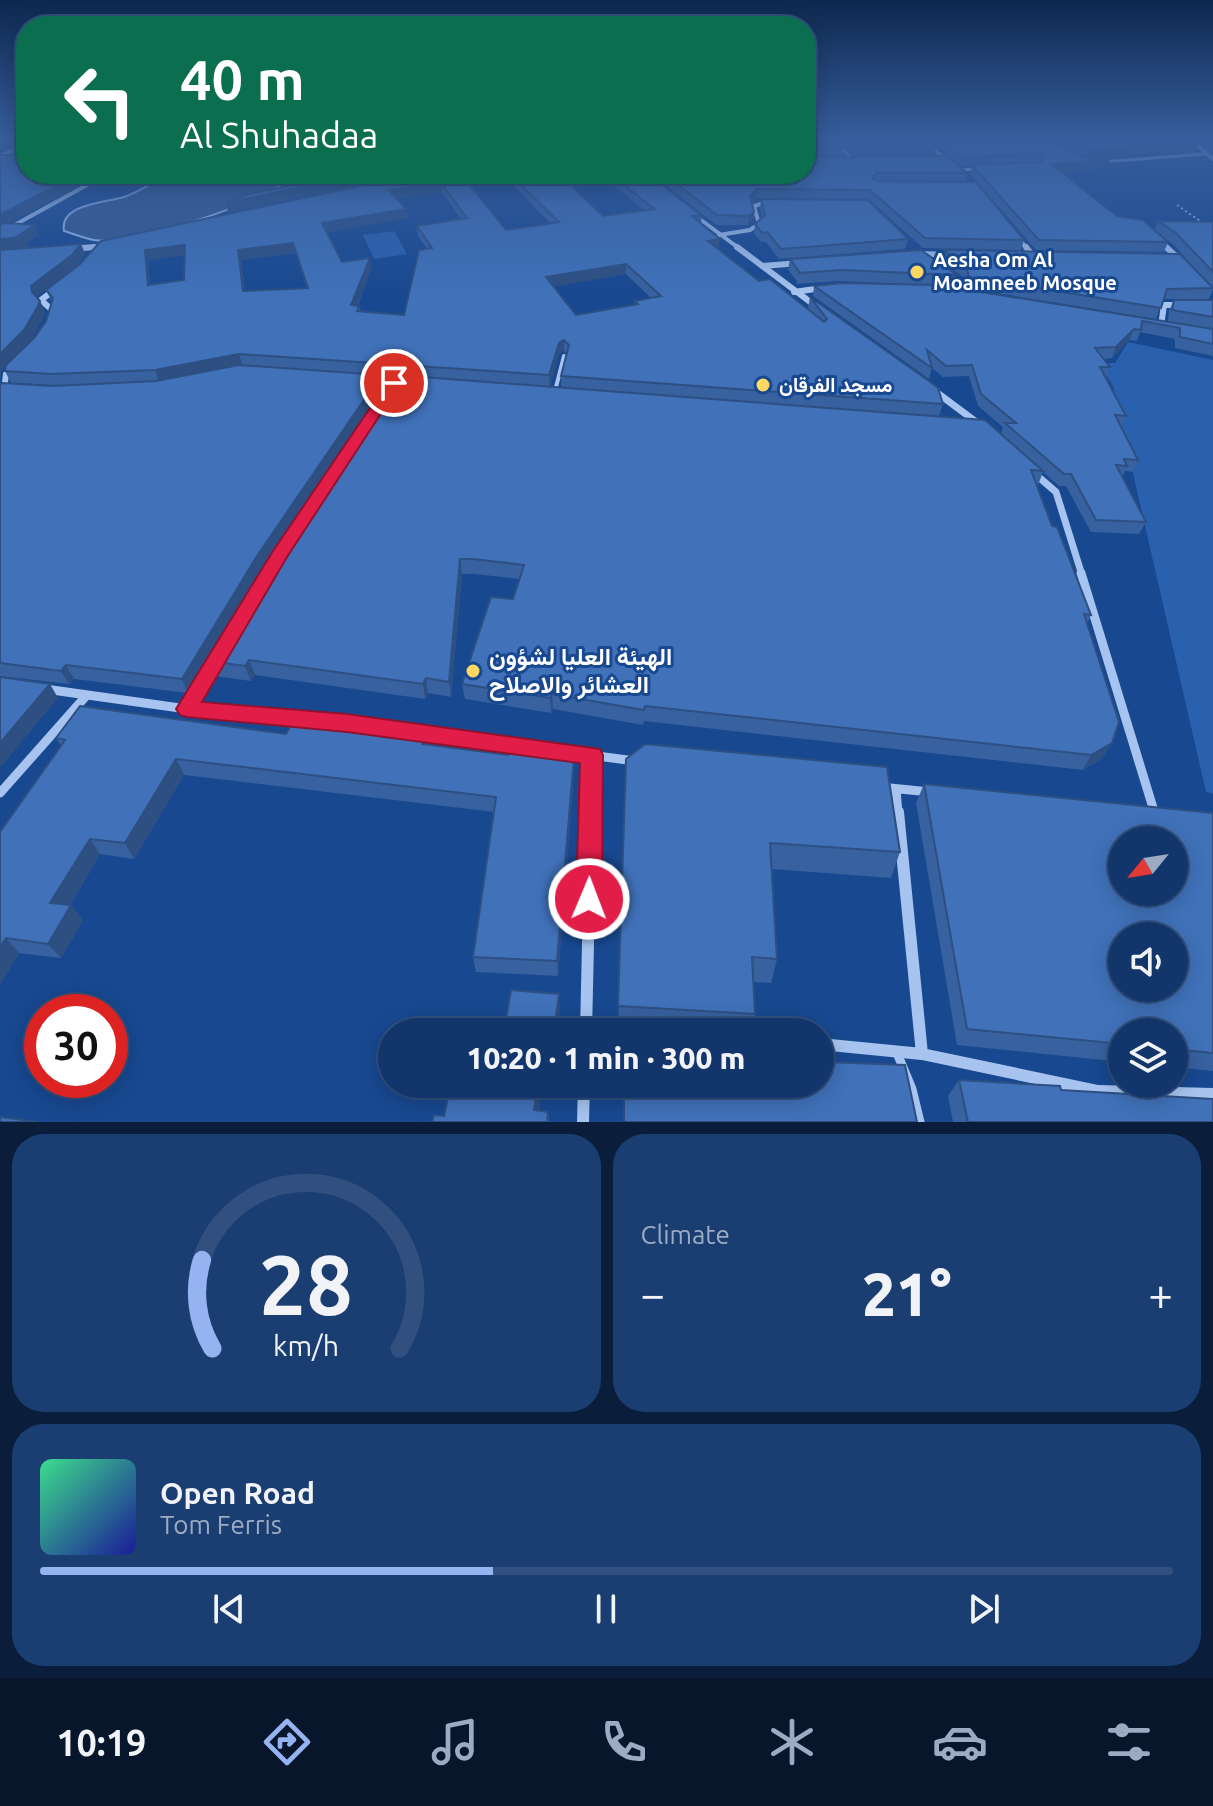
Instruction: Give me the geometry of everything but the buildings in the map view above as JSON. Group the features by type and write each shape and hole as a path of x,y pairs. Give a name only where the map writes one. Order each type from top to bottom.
{"street":[{"path":"0,233 77,190"},
{"path":"719,235 750,230 759,224 754,206 757,203 784,201"},
{"path":"687,209 794,292 831,315"},
{"path":"1015,233 1033,256"},
{"path":"1155,237 1187,268"},
{"path":"71,249 115,243"},
{"path":"909,245 928,261"},
{"path":"90,258 99,247"},
{"path":"902,256 961,255"},
{"path":"1019,256 1047,256"},
{"path":"1164,258 1178,258"},
{"path":"761,266 808,263"},
{"path":"938,268 959,281 961,292"},
{"path":"50,323 52,310 41,300 61,285"},
{"path":"794,292 826,288"},
{"path":"948,290 974,295"},
{"path":"1161,326 1164,305 1191,304"},
{"path":"1146,323 1174,328"},
{"path":"7,389 3,374 22,359"},
{"path":"930,388 991,435"},
{"path":"0,395 7,389 19,390"},
{"path":"539,394 570,397"},
{"path":"965,424 980,425"},
{"path":"1024,463 1056,492 1154,811"},
{"path":"187,709 226,645"},
{"path":"29,687 187,709 347,723 648,763"},
{"path":"0,793 86,696"},
{"path":"586,1018 592,755"},
{"path":"865,786 942,793"},
{"path":"896,789 922,1054"},
{"path":"1139,810 1166,813"},
{"path":"834,1045 896,1049 1098,1091 1213,1094"},
{"path":"583,1122 584,1098"}],"lane":[{"path":"554,396 564,356"},
{"path":"896,1049 912,1089 920,1122"}],"path":[{"path":"1177,205 1213,230"}],"shaded area":[{"path":"139,190 271,190 198,220 138,236 94,240 64,231 64,222 76,210"},
{"path":"394,231 407,254 374,259 363,235"},
{"path":"1128,342 1213,360 1213,794 1206,792 1113,386 1099,363 1115,363"}],"place":[{"name":"Aesha Om Al Moamneeb Mosque","path":"917,272"},
{"name":"مسجد الفرقان","path":"763,385"},
{"name":"الهيئة العليا لشؤون العشائر والاصلاح","path":"473,671"}],"route":[{"path":"394,383 279,555 187,709 347,723 592,755 589,899"}]}
